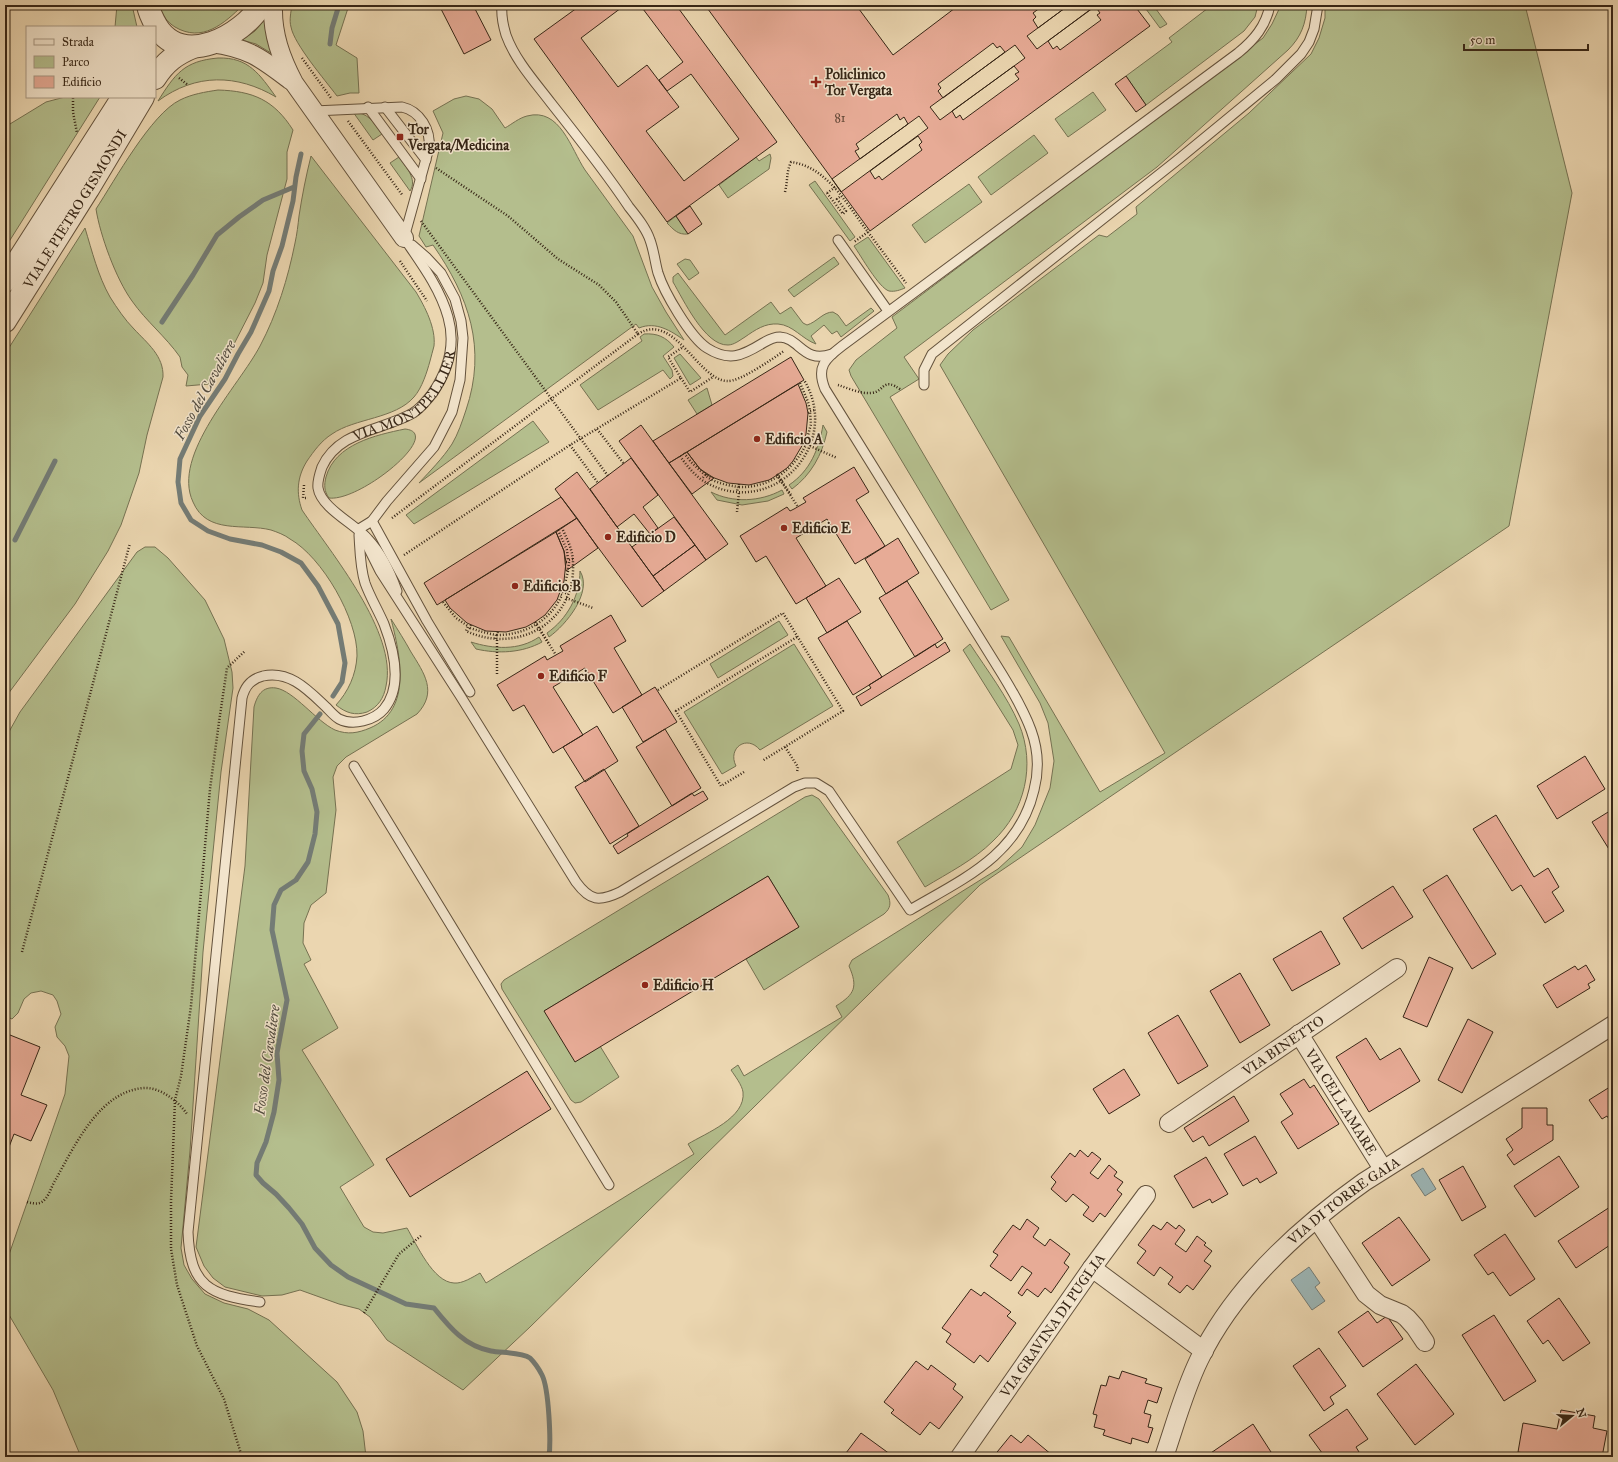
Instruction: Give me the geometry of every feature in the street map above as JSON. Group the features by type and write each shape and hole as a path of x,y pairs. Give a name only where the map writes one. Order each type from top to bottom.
{"street":[{"path":"165,77 166,62 178,54 238,30 251,19 261,5"},
{"name":"VIA MONTPELLIER","path":"273,5 273,21 277,44 283,62 294,83 404,238"},
{"path":"149,14 159,30 167,38 181,46 202,45"},
{"name":"VIA MONTPELLIER","path":"202,45 237,47 251,53 294,83"},
{"name":"VIALE PIETRO GISMONDI","path":"5,281 122,98"},
{"name":"VIALE PIETRO GISMONDI","path":"5,321 88,189 142,98"},
{"name":"VIA BINETTO","path":"1169,1123 1397,968"},
{"name":"VIA DI TORRE GAIA","path":"1164,1457 1190,1380 1204,1351 1224,1319 1254,1278 1273,1258 1316,1219 1354,1189 1383,1169 1613,1025"},
{"name":"VIA CELLAMARE","path":"1299,1034 1383,1169"},
{"name":"VIA GRAVINA DI PUGLIA","path":"960,1457 1092,1268 1146,1195"},
{"path":"1316,1219 1366,1294 1380,1306 1402,1314 1407,1318 1425,1342"},
{"path":"1092,1268 1204,1351"}],"lane":[{"path":"502,5 503,26 513,49 531,76 629,206 646,231 652,247 658,272 665,289 698,341 707,348 722,355 734,357 778,337 785,338 811,355 822,356 833,353"},
{"path":"822,382 820,376 823,364 833,353 1238,53 1260,31 1266,21 1270,5"},
{"path":"924,384 924,370 932,354 1174,162 1280,75 1301,54 1309,42 1314,28 1318,5"},
{"path":"368,107 421,179"},
{"path":"314,111 368,107 407,108 418,116 426,129 430,142 404,238"},
{"path":"385,107 425,162"},
{"name":"VIA MONTPELLIER","path":"404,238 429,276 446,311 452,333 447,367 436,388 420,409 404,417 357,434 335,449 324,463 318,478 320,494 335,512 359,529 376,548 388,566 401,603 576,882 585,894 597,899 620,892 794,787 805,783 816,783 829,791 910,910 974,871 998,854 1011,840 1030,808 1036,776 1037,760 1034,739 1028,722 1011,690 833,403 822,382"},
{"name":"VIA MONTPELLIER","path":"374,525 387,501 430,452 440,438 455,403 462,368 463,338 461,321 452,292 436,266 404,238"},
{"path":"838,240 888,312"},
{"path":"260,1302 238,1299 211,1290 202,1282 195,1273 190,1253 188,1232 229,814 242,698 249,683 256,678 273,675 283,676 304,686 335,716 346,722 368,720 383,710 390,700 395,674 385,625 370,594 362,571 359,529 374,525 393,562 427,620 472,691 461,697"},
{"path":"354,766 609,1185"}],"path":[{"path":"165,77 188,85"},
{"path":"73,98 73,112 78,136"},
{"path":"425,162 508,216 558,259 598,285 616,302 638,334"},
{"path":"785,192 788,180 786,171 790,162 804,164 830,181 913,294"},
{"path":"837,186 827,192 843,214 846,211 837,199 841,196"},
{"path":"412,209 608,476"},
{"path":"844,249 868,232"},
{"path":"400,262 412,277 429,305"},
{"path":"374,525 638,334 647,330 658,330 676,340 713,377 727,381 739,379 795,344"},
{"path":"683,347 668,356 690,392 713,377"},
{"path":"393,562 570,445 681,378"},
{"path":"680,456 702,479 727,491 749,492 772,487 792,473 811,445 815,424 815,410 813,401 804,380"},
{"path":"822,382 836,384 862,392 873,393 885,384 894,384 901,390"},
{"path":"800,383 810,411 815,410"},
{"path":"808,413 810,412 811,424 806,443 837,458"},
{"path":"597,429 624,464"},
{"path":"739,484 739,487 749,487 770,482 778,475 788,470 795,463 806,444 803,444"},
{"path":"570,445 598,483"},
{"path":"684,454 690,462 705,475 702,479"},
{"path":"707,474 706,476 717,482 728,486 738,487 737,512"},
{"path":"778,475 791,495"},
{"path":"778,475 798,507"},
{"path":"304,484 302,498 324,499"},
{"path":"443,602 456,618 468,626 466,631 485,638 507,640 518,638 530,634 540,628 557,614 568,594 573,572 571,549 562,528"},
{"path":"558,530 566,550 568,560 573,559"},
{"path":"22,952 130,543"},
{"path":"566,562 569,562 564,592 568,594"},
{"path":"498,632 497,635 517,633 528,630 553,610 562,595 560,594"},
{"path":"566,598 593,608"},
{"path":"658,690 783,613 843,711 762,761"},
{"path":"536,623 549,644"},
{"path":"536,623 556,655"},
{"path":"471,625 470,628 475,630 496,634 497,674"},
{"path":"744,772 721,786 676,712 797,637"},
{"path":"785,747 798,767 797,773"},
{"path":"27,1202 35,1204 40,1203 47,1198 66,1160 87,1125 111,1100 137,1088 151,1088 162,1092 175,1100 192,1120 197,1138"},
{"path":"364,1313 399,1254 422,1235"}],"green space":[{"path":"117,5 132,5 137,26 115,26"},
{"path":"159,5 243,5 220,25 203,32 194,33 172,25 163,15"},
{"path":"292,5 349,5 336,45 357,58 359,93 350,93 337,96 318,72 293,34 290,22"},
{"path":"1143,5 1153,5 1167,24 1160,28"},
{"path":"1212,5 1258,5 1255,17 1244,31 1146,105 1126,76 1172,42 1169,38"},
{"path":"1281,5 1307,5 1302,30 1288,50 1157,167 904,357 919,379 890,397 1009,600 991,610 851,376 849,370 856,360 897,328 892,317 1263,38"},
{"path":"1325,5 1525,5 1572,193 1509,526 980,885 530,1327 463,1390 387,1340 370,1317 359,1309 339,1304 300,1290 282,1295 262,1296 225,1287 213,1278 204,1266 196,1247 245,866 254,707 257,699 264,690 276,688 283,690 298,700 320,720 340,732 353,733 361,731 384,720 393,708 398,695 400,680 398,648 391,619 424,675 428,690 427,698 417,714 346,757 337,766 333,777 336,810 326,893 311,905 304,923 303,943 311,960 304,964 338,1028 302,1050 374,1165 340,1187 364,1227 373,1232 383,1233 407,1228 426,1262 439,1276 446,1281 454,1283 464,1281 480,1273 486,1283 694,1154 688,1144 714,1130 732,1117 738,1110 742,1101 742,1089 731,1070 738,1065 744,1076 842,1017 836,1006 851,994 853,989 854,985 852,973 849,966 852,960 998,869 1022,847 1035,825 1050,788 1054,761 1048,723 1040,703 1001,636 1009,637 1100,792 1165,753 940,365 948,354 973,330 1099,235 1107,237 1137,214 1136,207 1249,113 1311,54 1319,38 1325,18"},
{"path":"267,17 271,53 256,44 242,40 255,31"},
{"path":"218,58 229,58 246,64 265,81 276,97 261,89 246,84 217,80 202,81 187,85 158,101 175,76 182,70 197,62"},
{"path":"218,90 242,92 262,99 278,111 293,130 287,152 287,179 267,255 263,283 255,303 232,348 209,384 186,386 188,375 182,367 180,357 143,315 132,301 120,281 105,244 96,209 123,165 157,119 180,100 203,92"},
{"path":"1093,92 1106,110 1068,137 1055,119"},
{"path":"466,96 479,99 492,109 505,128 524,117 538,115 548,118 556,124 569,141 585,170 633,236 652,287 684,340 674,333 657,326 645,326 639,328 636,324 419,483 445,454 456,436 466,410 472,387 475,365 471,324 465,304 446,264 433,245 426,247 419,236 443,133 433,111 454,99"},
{"path":"61,98 99,98 5,248 5,127 46,102"},
{"path":"353,112 367,116 382,134 373,140"},
{"path":"1034,135 1048,153 991,195 978,177"},
{"path":"770,154 771,158 769,169 728,198 719,185 756,157 759,161"},
{"path":"311,156 416,292 432,325 434,339 434,348 426,375 414,397 396,410 341,429 332,434 318,446 307,461 299,479 298,491 302,510 359,594 372,618 382,642 387,665 384,694 380,702 374,708 367,712 358,714 347,712 336,705 351,683 357,656 356,641 345,607 326,574 302,548 281,534 260,528 217,524 207,519 199,512 193,502 189,483 191,463 210,421 260,346 277,309 292,256"},
{"path":"399,157 412,177 412,186 410,191 390,163"},
{"path":"815,181 855,237 850,241 809,185"},
{"path":"969,184 982,202 925,243 912,225"},
{"path":"676,216 688,234 679,233 667,223"},
{"path":"85,228 106,289 124,318 158,356 163,369 163,377 147,435 139,473 121,525 108,551 75,604 5,698 5,354"},
{"path":"868,237 905,288 889,291 885,289 875,278 854,246"},
{"path":"834,257 839,264 794,297 788,290"},
{"path":"685,259 690,260 699,273 689,280 677,264"},
{"path":"678,273 725,335 771,302 780,314 791,307 803,323 807,325 829,312 833,312 838,315 846,326 871,308 874,311 841,337 837,331 832,334 824,325 811,336 816,344 806,339 793,329 783,325 773,324 760,328 737,342 728,345 719,343 711,338 703,330 689,310 673,282 673,277"},
{"path":"644,334 661,336 674,347 663,356 672,370 673,376 670,379 663,370 598,410 580,385 642,341 640,337"},
{"path":"680,354 701,378 690,385 674,358"},
{"path":"707,388 712,405 697,414 688,400"},
{"path":"533,421 549,442 414,524 406,515"},
{"path":"823,425 827,432 819,456 810,471 792,489 789,485 803,473 816,451"},
{"path":"405,429 414,433 414,442 407,454 394,466 377,479 360,489 343,496 329,498 325,490 325,480 331,466 338,456 347,449 370,438"},
{"path":"782,490 784,494 768,501 742,505 717,500 711,492 719,496 746,500 765,497"},
{"path":"145,547 155,547 168,558 205,600 224,639 232,672 233,688 221,772 203,952 190,1151 181,1248 184,1265 192,1279 205,1294 224,1303 248,1309 269,1320 337,1382 357,1412 363,1431 366,1457 81,1457 53,1390 5,1308 5,1266 65,1094 69,1056 65,1046 57,1037 55,1027 61,1014 57,1001 53,995 41,991 31,993 24,999 18,1013 12,1019 5,1016 5,739 20,712 137,552"},
{"path":"580,571 583,579 583,588 576,607 563,625 549,637 547,633 561,621 575,598 578,589"},
{"path":"779,621 788,635 718,678 710,664"},
{"path":"539,637 542,642 534,646 510,652 493,652 476,649 471,642 488,646 514,647 531,642"},
{"path":"794,644 833,706 760,750 755,745 750,743 740,745 734,754 736,766 722,774 684,712"},
{"path":"970,644 1003,693 1019,724 1027,755 1027,771 1020,802 1004,829 986,848 925,887 897,842 1011,769 1018,745 1013,730 963,650"},
{"path":"812,795 819,799 888,895 890,905 888,910 764,990 746,959 799,927 768,876 544,1011 600,1046 619,1077 581,1102 575,1103 571,1100 502,989 501,984 504,980 805,797"}],"water":[{"path":"1423,1168 1436,1189 1425,1196 1411,1175"},
{"path":"1309,1267 1320,1283 1315,1287 1325,1301 1312,1310 1291,1280"}],"building":[{"path":"443,5 473,5 491,40 464,54 440,7"},
{"path":"581,5 625,5 581,38 618,87 647,65 679,107 646,131 684,181 739,139 691,74 667,91 659,80 683,62 640,5 676,5 777,142 667,222 534,39"},
{"name":"Policlinico Tor Vergata","path":"705,5 856,5 893,55 959,5 1044,5 1033,13 1036,17 1033,20 1038,28 1069,5 1134,5 1150,26 870,231","holes":["1095,6 1100,13 1097,15 1101,20 1060,50 1057,46 1053,49 1048,41","993,43 997,48 1000,46 1005,52 943,98 938,91 941,88 938,84","1014,66 1019,72 1015,74 1019,79 963,120 960,115 956,118 952,111","897,114 900,120 904,117 908,124 860,159 855,151 859,149 856,144","918,136 922,142 919,145 922,150 882,180 879,176 875,179 870,171"]},
{"path":"1069,5 1097,5 1037,49 1027,36"},
{"path":"1015,45 1025,58 940,120 930,107"},
{"path":"1126,76 1146,105 1136,112 1115,84"},
{"path":"919,116 928,128 841,192 832,179"},
{"path":"690,206 702,224 688,234 676,216"},
{"name":"Edificio A","path":"791,357 804,380 669,463 653,441"},
{"name":"Edificio A","path":"798,384 806,403 808,413 806,434 803,444 793,461 787,468 774,477 769,480 749,485 728,483 709,476 700,469 687,452"},
{"name":"Edificio D","path":"641,425 728,544 706,560 619,441"},
{"path":"687,452 700,469 714,478 692,494 669,463"},
{"name":"Edificio D","path":"631,458 658,495 643,507 658,528 650,534 634,514 617,527 590,489"},
{"name":"Edificio E","path":"854,467 869,492 856,500 885,546 855,564 827,519 796,538 826,586 796,604 766,556 756,562 740,536 787,507 790,511 806,502 803,498"},
{"name":"Edificio D","path":"577,472 664,591 642,607 555,489"},
{"name":"Edificio B","path":"561,497 577,518 437,605 424,583"},
{"name":"Edificio D","path":"674,517 695,545 653,576 632,547"},
{"path":"577,518 598,548 566,571 564,551 556,532"},
{"name":"Edificio B","path":"556,532 564,551 566,562 564,581 557,600 545,615 526,627 506,632 486,631 467,623 450,608 445,600"},
{"name":"Edificio E","path":"898,538 919,573 886,594 865,559"},
{"path":"695,545 706,560 664,591 653,576"},
{"name":"Edificio E","path":"839,578 861,612 827,633 806,598"},
{"path":"907,581 943,639 915,657 879,598"},
{"name":"Edificio F","path":"611,615 626,641 614,648 642,695 613,713 585,668 553,687 583,735 553,753 524,705 513,711 497,685 545,656 547,660 563,651 560,646"},
{"path":"847,621 882,677 853,695 818,638"},
{"path":"945,642 950,651 861,706 856,697 871,688 869,685 935,644 937,648"},
{"name":"Edificio F","path":"655,687 677,722 643,742 622,707"},
{"path":"597,726 618,761 585,782 563,747"},
{"path":"665,729 701,788 672,806 636,747"},
{"path":"1585,756 1605,789 1557,819 1537,786"},
{"path":"604,769 639,826 610,844 575,787"},
{"path":"703,791 708,799 618,854 613,846 628,836 627,834 692,793 694,796"},
{"path":"1613,809 1613,854 1612,854 1592,822"},
{"path":"1496,815 1534,877 1548,868 1559,887 1552,892 1564,911 1545,923 1521,885 1512,891 1473,829"},
{"path":"1447,875 1496,954 1472,969 1423,890"},
{"name":"Edificio H","path":"768,876 799,927 575,1062 544,1011"},
{"path":"1393,886 1413,917 1362,949 1343,918"},
{"path":"1321,931 1340,964 1292,991 1273,959"},
{"path":"1429,957 1453,968 1427,1027 1403,1017"},
{"path":"1586,965 1595,980 1588,984 1590,988 1557,1008 1543,985 1575,966 1578,970"},
{"path":"1240,973 1270,1025 1240,1043 1210,991"},
{"path":"1178,1015 1208,1066 1178,1084 1148,1033"},
{"path":"1468,1019 1493,1032 1462,1093 1438,1080"},
{"path":"5,1033 40,1047 21,1095 47,1105 31,1141 14,1134 9,1147 5,1146"},
{"path":"1366,1038 1380,1060 1400,1048 1420,1081 1369,1112 1336,1057"},
{"path":"1124,1069 1140,1095 1109,1114 1093,1089"},
{"path":"527,1071 551,1109 410,1197 386,1159"},
{"path":"1304,1079 1310,1088 1314,1085 1339,1124 1298,1149 1281,1122 1293,1114 1280,1094"},
{"path":"1613,1085 1613,1125 1607,1116 1602,1119 1589,1100"},
{"path":"1234,1096 1249,1121 1209,1146 1203,1136 1193,1142 1184,1128"},
{"path":"1522,1108 1547,1108 1547,1125 1553,1125 1553,1140 1514,1165 1507,1155 1513,1150 1506,1139 1522,1128"},
{"path":"1255,1136 1277,1173 1260,1183 1257,1178 1243,1186 1224,1154"},
{"path":"1080,1150 1088,1157 1092,1152 1101,1159 1090,1173 1098,1179 1109,1165 1117,1172 1114,1176 1123,1182 1117,1190 1122,1194 1105,1217 1100,1213 1093,1222 1083,1215 1089,1207 1073,1194 1066,1202 1051,1189 1056,1182 1051,1177 1070,1153 1075,1157"},
{"path":"1559,1156 1579,1187 1535,1217 1514,1186"},
{"path":"1206,1157 1228,1194 1212,1203 1210,1199 1193,1208 1174,1176"},
{"path":"1463,1166 1486,1207 1462,1221 1439,1180"},
{"path":"1613,1205 1613,1243 1576,1268 1558,1241"},
{"path":"1399,1217 1430,1260 1392,1286 1362,1243"},
{"path":"1027,1219 1039,1228 1033,1237 1045,1246 1050,1239 1070,1254 1064,1263 1069,1267 1051,1293 1045,1288 1038,1297 1027,1289 1022,1296 1018,1293 1032,1273 1022,1266 1011,1281 990,1266 998,1255 993,1252 1013,1225 1020,1230"},
{"path":"1167,1222 1176,1229 1179,1225 1185,1230 1175,1244 1186,1252 1197,1236 1206,1243 1204,1245 1212,1251 1204,1261 1211,1266 1193,1290 1187,1285 1180,1293 1168,1284 1173,1277 1160,1267 1154,1276 1137,1263 1146,1251 1138,1245 1153,1225 1161,1230"},
{"path":"1505,1234 1535,1279 1510,1296 1493,1272 1488,1275 1474,1255"},
{"path":"971,1289 981,1296 984,1292 1011,1312 1007,1316 1016,1323 988,1362 980,1355 974,1363 946,1342 951,1334 942,1328"},
{"path":"1559,1298 1590,1343 1563,1361 1548,1340 1543,1344 1527,1321"},
{"path":"1368,1311 1377,1323 1387,1316 1403,1339 1363,1367 1338,1332"},
{"path":"1494,1315 1536,1381 1504,1401 1462,1335"},
{"path":"1319,1348 1346,1386 1330,1397 1334,1404 1324,1411 1293,1366"},
{"path":"916,1361 928,1370 931,1365 956,1384 953,1389 963,1397 939,1429 930,1422 920,1435 891,1413 894,1410 884,1402"},
{"path":"1416,1364 1454,1414 1415,1445 1377,1394"},
{"path":"1122,1371 1147,1379 1145,1383 1162,1388 1157,1403 1148,1400 1144,1413 1151,1415 1148,1427 1153,1428 1148,1443 1132,1438 1131,1444 1103,1435 1105,1430 1094,1427 1097,1415 1093,1414 1101,1385 1106,1386 1109,1376 1119,1379"},
{"path":"1347,1409 1368,1439 1356,1447 1362,1457 1325,1457 1309,1435"},
{"path":"1561,1410 1595,1416 1593,1428 1607,1431 1602,1457 1546,1457 1518,1452 1523,1423 1557,1429"},
{"path":"1253,1424 1271,1452 1264,1457 1205,1457"},
{"path":"861,1433 894,1457 843,1457"},
{"path":"1011,1435 1021,1443 1028,1435 1052,1455 1051,1457 993,1457"}],"waterway":[{"name":"Fosso del Cavaliere","path":"330,44 332,28 339,5"},
{"name":"Fosso del Cavaliere","path":"301,154 293,201 282,246 273,271 269,291 251,332 225,379 200,416 180,459 178,482 181,503 191,520 208,531 230,539 262,545 281,552 301,563 318,586 338,624 345,663 342,682 333,696"},
{"path":"162,322 217,235 263,200 294,187"},
{"path":"15,540 55,461"},
{"name":"Fosso del Cavaliere","path":"320,714 304,734 302,751 304,771 312,789 317,812 315,834 308,862 296,880 281,890 274,905 272,930 287,1000 277,1053 279,1080 274,1112 266,1142 257,1163 256,1175 276,1194 302,1224 315,1248 331,1265 348,1277 406,1304 434,1308 452,1329 473,1345 482,1349 516,1354 530,1358 542,1375 546,1391 550,1428 549,1457"}],"place":[{"name":"Policlinico Tor Vergata","path":"816,82"},
{"name":"Tor Vergata/Medicina","path":"400,137"},
{"name":"Edificio A","path":"757,439"},
{"name":"Edificio E","path":"784,528"},
{"name":"Edificio D","path":"608,537"},
{"name":"Edificio B","path":"515,586"},
{"name":"Edificio F","path":"541,676"},
{"name":"Edificio H","path":"645,985"}]}
